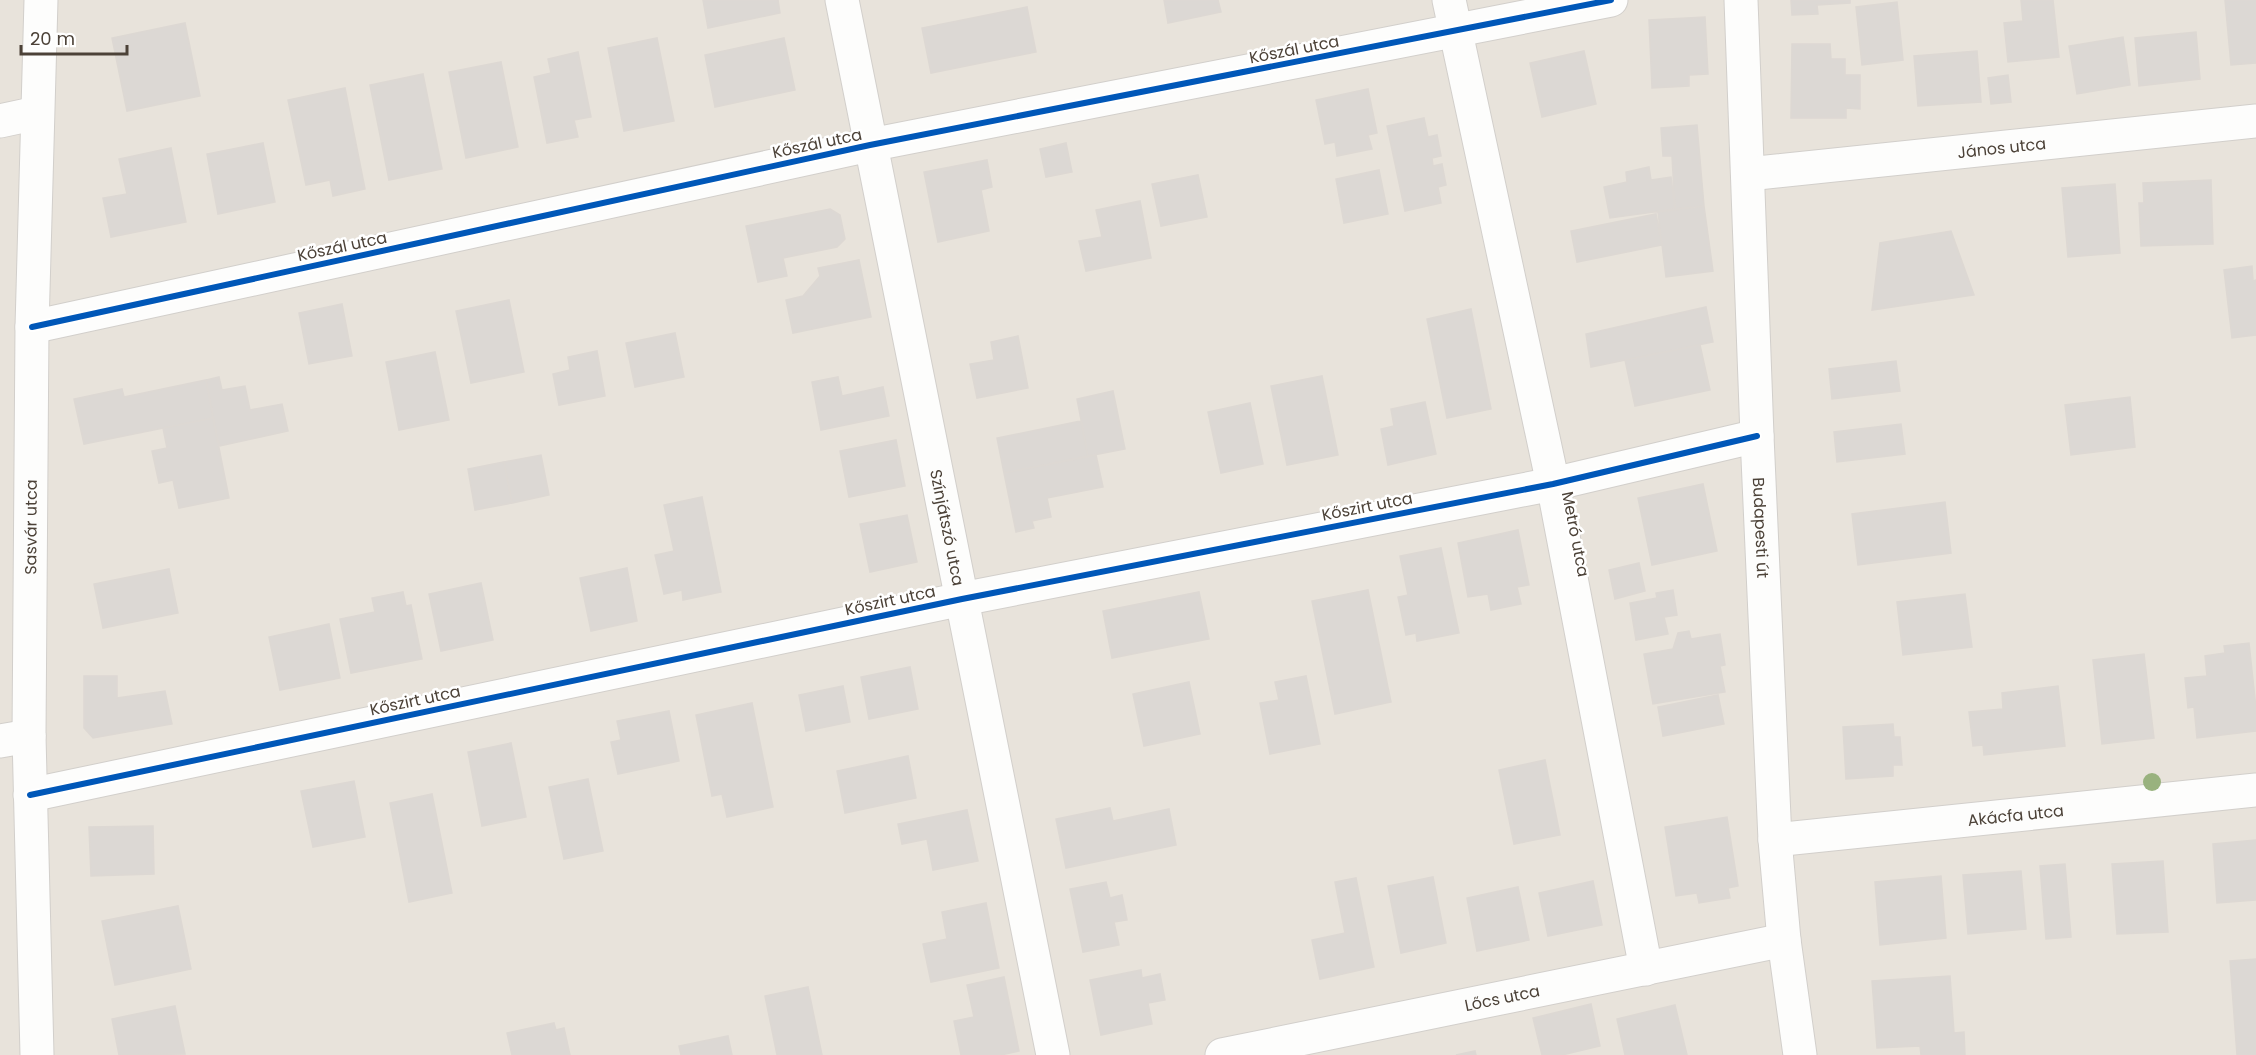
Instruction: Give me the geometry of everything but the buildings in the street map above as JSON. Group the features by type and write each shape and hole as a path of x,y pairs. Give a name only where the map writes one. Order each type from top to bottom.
{"street":[{"name":"Sasvár utca","path":"36,1055 30,795 15,739 32,327 41,0"},
{"name":"Színjátszó utca","path":"842,0 1053,1055"},
{"name":"Metró utca","path":"1449,0 1552,484 1646,969"},
{"name":"Kőszál utca","path":"32,327 870,145 1611,0"},
{"name":"Budapesti út","path":"1741,0 1775,840 1784,940 1800,1055"},
{"path":"0,121 37,113"},
{"name":"János utca","path":"1748,174 2256,121"},
{"name":"Kőszirt utca","path":"30,795 962,599 1552,484 1757,436"},
{"name":"Akácfa utca","path":"1775,840 2256,790"},
{"name":"Lőcs utca","path":"1222,1055 1784,940"}],"shaded area":[{"path":"0,0 2256,0 2256,1055 0,1055"}],"cycle path":[{"path":"32,327 870,145 1611,0"},
{"path":"30,795 962,599 1553,484 1757,436"}]}
